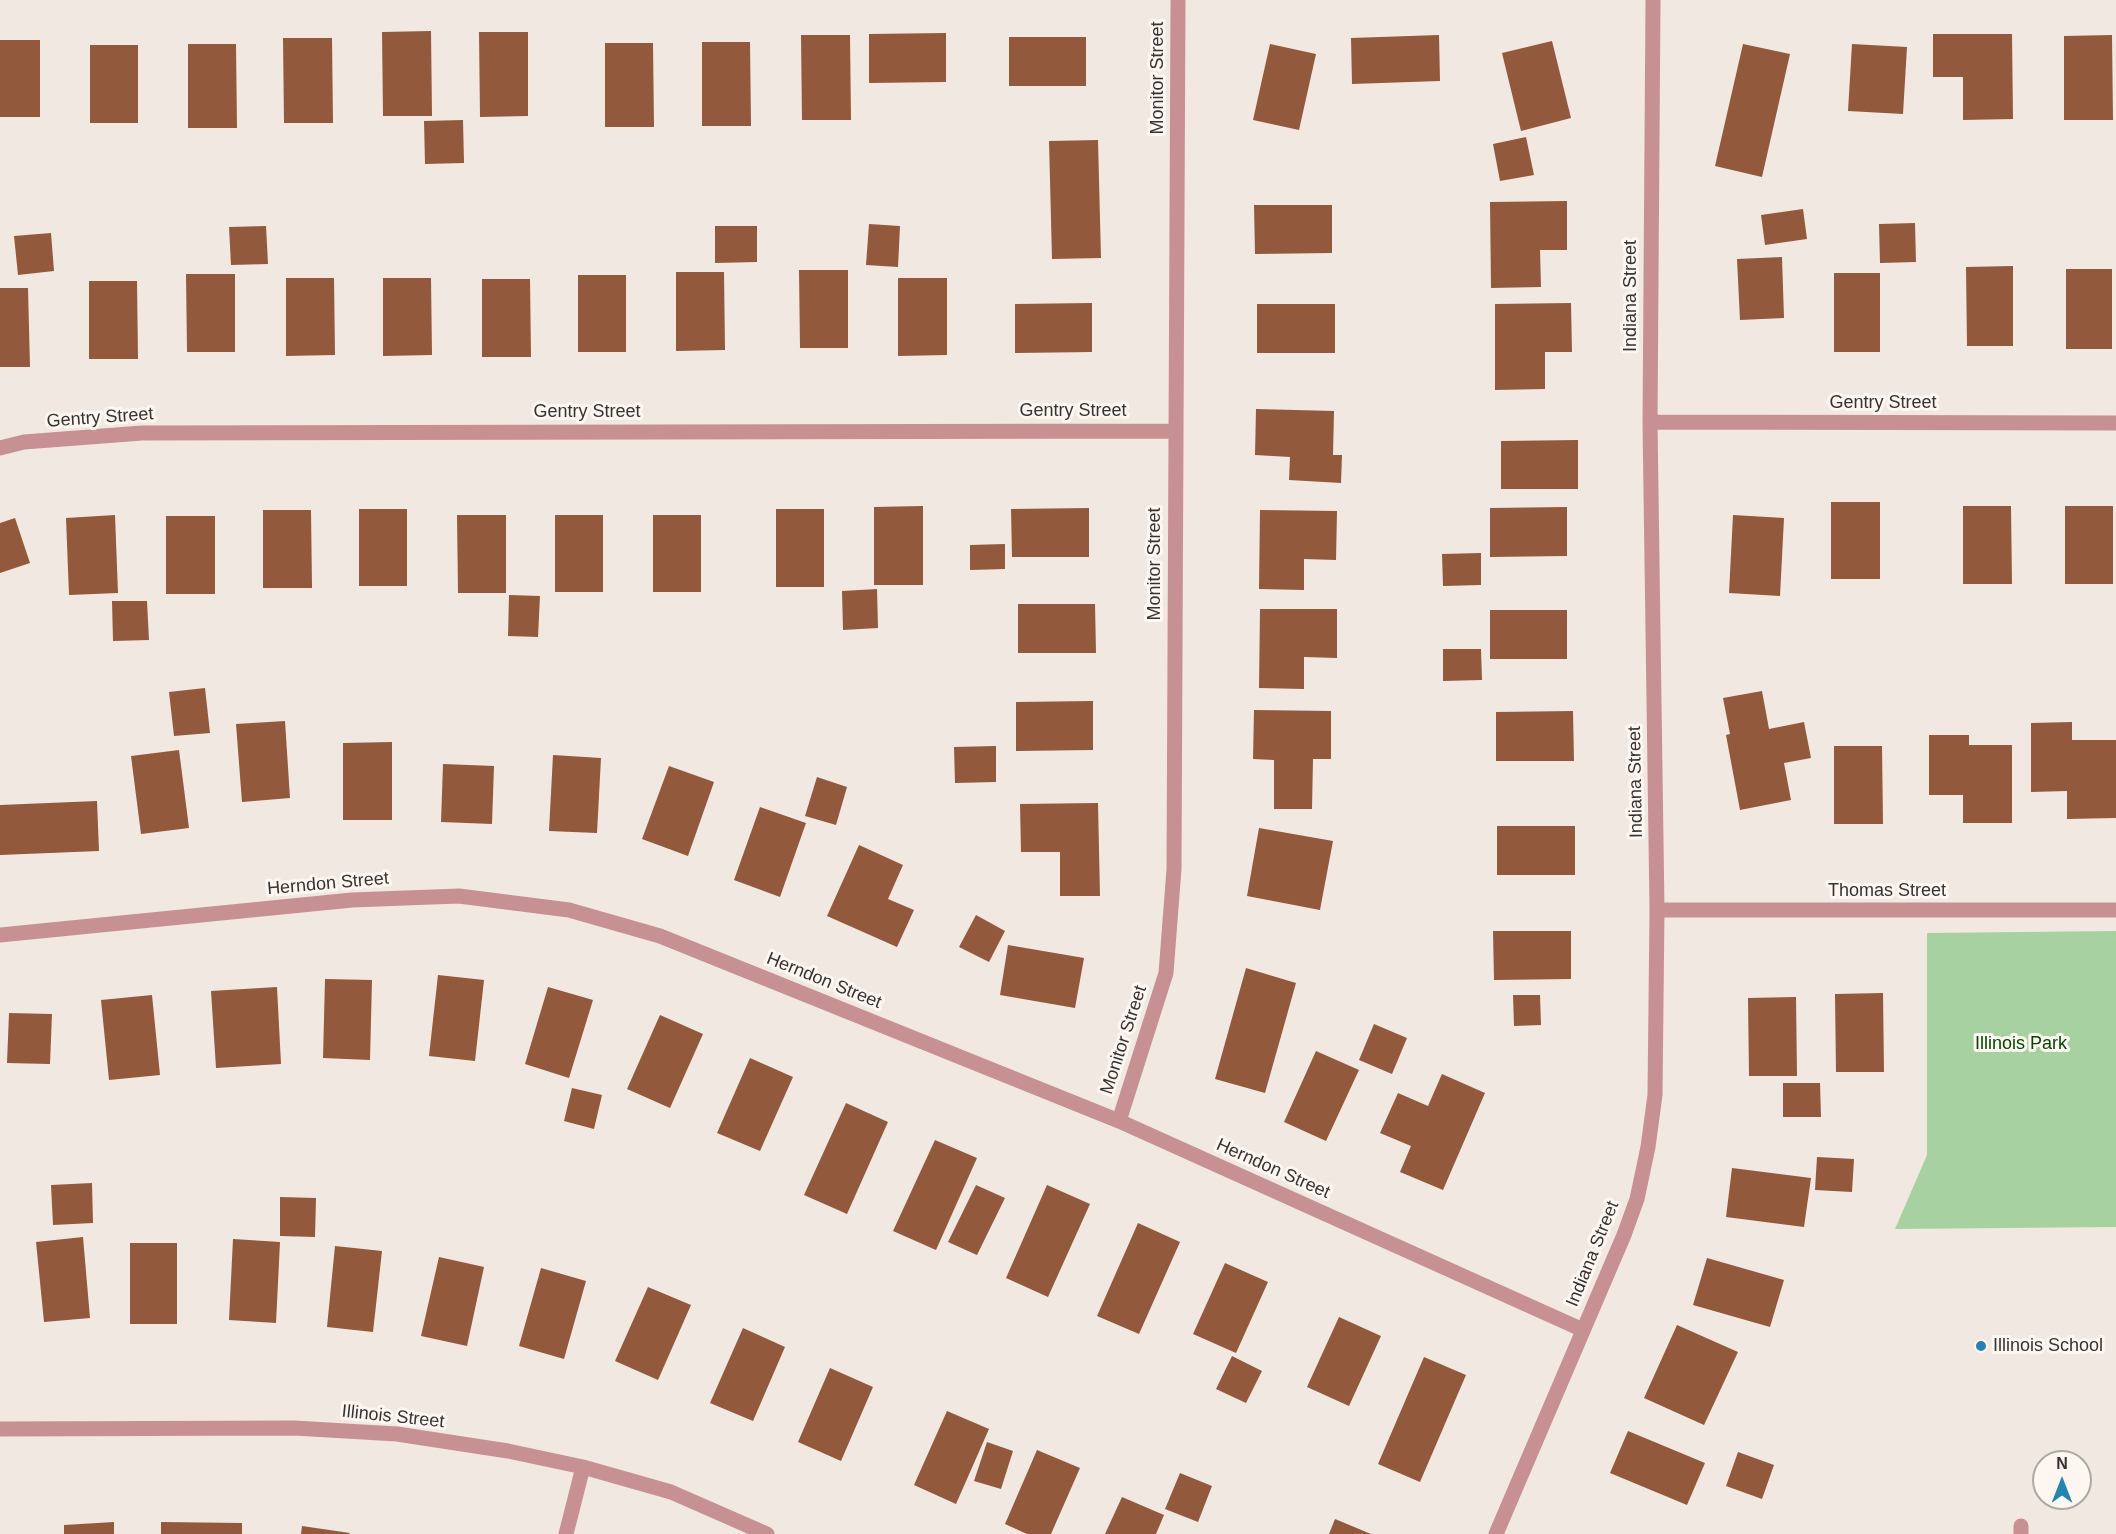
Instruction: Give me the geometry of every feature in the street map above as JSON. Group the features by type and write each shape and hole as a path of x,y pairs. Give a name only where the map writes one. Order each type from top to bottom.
{"street":[{"name":"Monitor Street","path":"1119,1121 1166,973 1174,869 1178,0"},
{"name":"Indiana Street","path":"1497,1534 1624,1235 1637,1199 1648,1147 1655,1095 1657,910 1650,422 1653,0"},
{"name":"Gentry Street","path":"1650,422 2116,423"},
{"name":"Gentry Street","path":"0,448 24,442 142,433 1175,430"},
{"name":"Herndon Street","path":"0,935 352,900 459,896 569,910 660,936 1119,1121 1583,1330"},
{"name":"Thomas Street","path":"1657,910 2116,910"},
{"name":"Illinois Street","path":"0,1429 294,1428 397,1434 508,1451 583,1467 671,1492 767,1534"},
{"path":"566,1534 583,1467"}],"green space":[{"name":"Illinois Park","path":"2116,931 2116,1227 1895,1229 1927,1155 1927,933"}],"building":[{"path":"431,31 432,116 383,116 382,32"},
{"path":"479,32 528,32 528,116 480,117"},
{"path":"946,33 946,82 869,83 869,34"},
{"path":"1933,34 2012,34 2013,119 1963,120 1963,77 1933,77"},
{"path":"801,35 850,35 851,120 802,120"},
{"path":"1439,35 1440,81 1352,84 1351,38"},
{"path":"2112,35 2113,120 2064,120 2064,36"},
{"path":"1009,37 1086,37 1086,86 1009,86"},
{"path":"283,38 332,38 333,123 284,123"},
{"path":"0,40 40,40 40,117 0,117"},
{"path":"1552,41 1571,118 1521,131 1502,53"},
{"path":"702,42 750,42 751,126 702,126"},
{"path":"605,43 653,43 654,127 605,127"},
{"path":"188,44 236,44 237,128 188,128"},
{"path":"1270,44 1316,54 1299,130 1253,120"},
{"path":"1743,44 1790,54 1762,177 1715,166"},
{"path":"1852,44 1907,47 1903,114 1848,111"},
{"path":"90,45 138,45 138,123 90,123"},
{"path":"463,120 464,163 425,164 424,121"},
{"path":"1526,137 1534,175 1500,181 1493,144"},
{"path":"1098,140 1101,258 1052,259 1049,141"},
{"path":"1567,201 1567,250 1540,250 1541,287 1491,288 1490,202"},
{"path":"1254,205 1332,205 1332,253 1255,254"},
{"path":"1803,209 1807,239 1765,245 1761,215"},
{"path":"1915,223 1916,262 1880,263 1879,224"},
{"path":"869,224 900,226 898,267 866,265"},
{"path":"266,226 268,264 231,265 229,227"},
{"path":"715,226 757,226 757,262 715,263"},
{"path":"51,233 54,271 18,275 14,236"},
{"path":"1782,257 1784,318 1740,320 1737,259"},
{"path":"2013,266 2013,346 1967,346 1966,267"},
{"path":"2066,269 2112,269 2112,349 2066,349"},
{"path":"799,270 848,270 848,348 800,348"},
{"path":"676,272 724,272 725,350 676,351"},
{"path":"1834,273 1880,273 1880,352 1834,352"},
{"path":"186,274 235,274 235,352 187,352"},
{"path":"578,275 626,275 626,352 578,352"},
{"path":"286,278 334,278 335,355 286,356"},
{"path":"383,278 431,278 432,355 383,356"},
{"path":"898,278 947,278 947,355 898,356"},
{"path":"482,279 530,279 531,357 482,357"},
{"path":"89,281 137,281 138,359 89,359"},
{"path":"0,288 28,288 30,367 0,367"},
{"path":"1092,303 1092,352 1015,353 1015,304"},
{"path":"1571,303 1572,352 1545,352 1545,389 1495,390 1495,304"},
{"path":"1257,304 1335,304 1335,353 1257,353"},
{"path":"1256,409 1334,411 1333,455 1342,455 1341,483 1289,480 1290,457 1255,455"},
{"path":"1578,440 1578,489 1501,489 1501,441"},
{"path":"1831,502 1880,502 1880,579 1831,579"},
{"path":"923,506 923,585 874,585 874,507"},
{"path":"1963,506 2011,506 2012,584 1963,584"},
{"path":"2065,506 2113,506 2113,584 2065,584"},
{"path":"1567,507 1567,556 1490,557 1490,508"},
{"path":"1089,508 1089,557 1012,557 1011,509"},
{"path":"359,509 407,509 407,586 359,586"},
{"path":"776,509 824,509 824,587 776,587"},
{"path":"263,510 311,510 312,588 263,588"},
{"path":"1260,510 1337,511 1336,560 1304,559 1304,590 1259,589"},
{"path":"115,515 118,593 69,595 66,518"},
{"path":"457,515 506,515 506,593 458,593"},
{"path":"555,515 603,515 603,592 555,592"},
{"path":"653,515 701,515 701,592 653,592"},
{"path":"1733,515 1784,518 1780,596 1729,593"},
{"path":"166,516 215,516 215,594 166,594"},
{"path":"15,518 30,563 0,573 0,523"},
{"path":"1005,544 1005,569 970,570 970,545"},
{"path":"1481,553 1481,585 1443,586 1442,554"},
{"path":"877,589 878,628 843,630 842,591"},
{"path":"509,595 540,596 538,637 508,636"},
{"path":"112,601 147,601 149,640 113,641"},
{"path":"1018,604 1095,604 1096,653 1018,653"},
{"path":"1260,609 1337,609 1337,658 1304,657 1304,689 1259,688"},
{"path":"1490,610 1567,610 1567,659 1490,659"},
{"path":"1443,649 1481,649 1482,680 1443,681"},
{"path":"205,688 210,733 174,736 169,692"},
{"path":"1762,691 1769,729 1804,722 1811,758 1784,763 1791,800 1740,810 1726,735 1730,734 1723,698"},
{"path":"1093,701 1093,750 1016,751 1016,702"},
{"path":"1254,710 1331,711 1331,759 1313,759 1312,809 1274,809 1274,760 1253,759"},
{"path":"1573,711 1574,761 1496,761 1496,712"},
{"path":"285,721 290,798 242,802 236,724"},
{"path":"2072,722 2072,740 2116,740 2116,818 2067,819 2067,791 2031,792 2031,723"},
{"path":"1929,735 1969,735 1969,745 2012,745 2012,823 1963,823 1963,795 1929,795"},
{"path":"392,742 392,820 343,820 343,743"},
{"path":"996,746 996,782 955,783 954,747"},
{"path":"1834,746 1882,746 1883,824 1834,824"},
{"path":"179,750 189,828 141,834 131,756"},
{"path":"553,755 601,758 597,833 549,831"},
{"path":"443,764 494,766 492,824 441,822"},
{"path":"669,766 714,782 688,856 642,839"},
{"path":"817,777 847,787 836,825 805,816"},
{"path":"97,801 99,851 0,855 0,805"},
{"path":"1098,803 1100,896 1060,896 1060,852 1021,852 1020,804"},
{"path":"760,807 806,823 780,897 734,880"},
{"path":"1497,826 1575,826 1575,875 1497,875"},
{"path":"1259,828 1333,841 1320,910 1247,896"},
{"path":"859,845 903,865 888,899 914,910 897,947 827,916"},
{"path":"976,915 1005,931 989,962 959,947"},
{"path":"1493,931 1571,931 1571,979 1494,980"},
{"path":"1008,945 1084,958 1075,1008 1000,995"},
{"path":"1246,968 1296,983 1265,1093 1215,1079"},
{"path":"438,975 484,980 475,1061 429,1056"},
{"path":"325,979 372,980 370,1060 323,1058"},
{"path":"277,987 281,1064 216,1068 211,991"},
{"path":"548,987 593,1000 569,1078 525,1064"},
{"path":"1883,993 1884,1072 1836,1072 1835,994"},
{"path":"152,995 160,1075 109,1080 101,1000"},
{"path":"1513,995 1540,995 1541,1025 1514,1026"},
{"path":"1796,997 1797,1076 1749,1076 1748,998"},
{"path":"9,1013 52,1014 50,1064 7,1063"},
{"path":"660,1015 703,1034 670,1108 627,1089"},
{"path":"1374,1024 1407,1038 1392,1074 1359,1060"},
{"path":"1316,1051 1359,1070 1326,1141 1284,1122"},
{"path":"750,1058 793,1077 760,1151 717,1133"},
{"path":"1442,1074 1485,1093 1443,1190 1400,1172 1411,1146 1380,1133 1398,1093 1428,1106"},
{"path":"1783,1083 1820,1083 1821,1117 1783,1117"},
{"path":"572,1088 602,1095 594,1129 564,1121"},
{"path":"846,1103 888,1122 847,1214 804,1195"},
{"path":"935,1140 977,1158 936,1250 893,1231"},
{"path":"1817,1157 1854,1159 1852,1192 1815,1190"},
{"path":"1732,1168 1811,1178 1804,1227 1726,1217"},
{"path":"92,1183 93,1223 53,1225 51,1185"},
{"path":"976,1185 1005,1198 977,1255 948,1242"},
{"path":"1047,1185 1090,1204 1048,1297 1006,1278"},
{"path":"280,1197 316,1198 315,1237 280,1236"},
{"path":"1138,1223 1180,1242 1139,1334 1097,1316"},
{"path":"83,1237 90,1318 44,1322 36,1242"},
{"path":"233,1239 280,1242 276,1323 229,1320"},
{"path":"130,1243 177,1243 177,1324 130,1324"},
{"path":"335,1246 382,1251 373,1332 327,1327"},
{"path":"439,1257 484,1267 467,1346 421,1336"},
{"path":"1707,1258 1784,1280 1770,1327 1693,1305"},
{"path":"1225,1263 1268,1282 1236,1353 1193,1334"},
{"path":"541,1268 586,1281 564,1359 519,1346"},
{"path":"648,1287 691,1305 658,1380 615,1361"},
{"path":"1339,1317 1381,1336 1349,1406 1307,1387"},
{"path":"1677,1325 1738,1352 1704,1425 1644,1398"},
{"path":"743,1328 785,1347 753,1421 710,1403"},
{"path":"1232,1356 1262,1371 1246,1403 1216,1389"},
{"path":"1424,1357 1466,1375 1420,1482 1378,1464"},
{"path":"830,1368 873,1387 841,1461 798,1442"},
{"path":"947,1411 989,1429 956,1504 914,1485"},
{"path":"1628,1431 1705,1463 1687,1505 1610,1473"},
{"path":"987,1442 1013,1451 1001,1489 974,1481"},
{"path":"1037,1450 1080,1468 1051,1534 1027,1534 1005,1524"},
{"path":"1738,1452 1774,1465 1762,1499 1726,1486"},
{"path":"1180,1473 1212,1486 1198,1522 1165,1509"},
{"path":"1122,1497 1164,1515 1156,1534 1105,1534"},
{"path":"1335,1519 1371,1534 1329,1534"},
{"path":"114,1522 114,1534 64,1534 64,1525"},
{"path":"161,1522 242,1523 242,1534 161,1534"},
{"path":"302,1526 350,1533 301,1534"}],"place":[{"name":"Illinois School","path":"1981,1346"}]}
